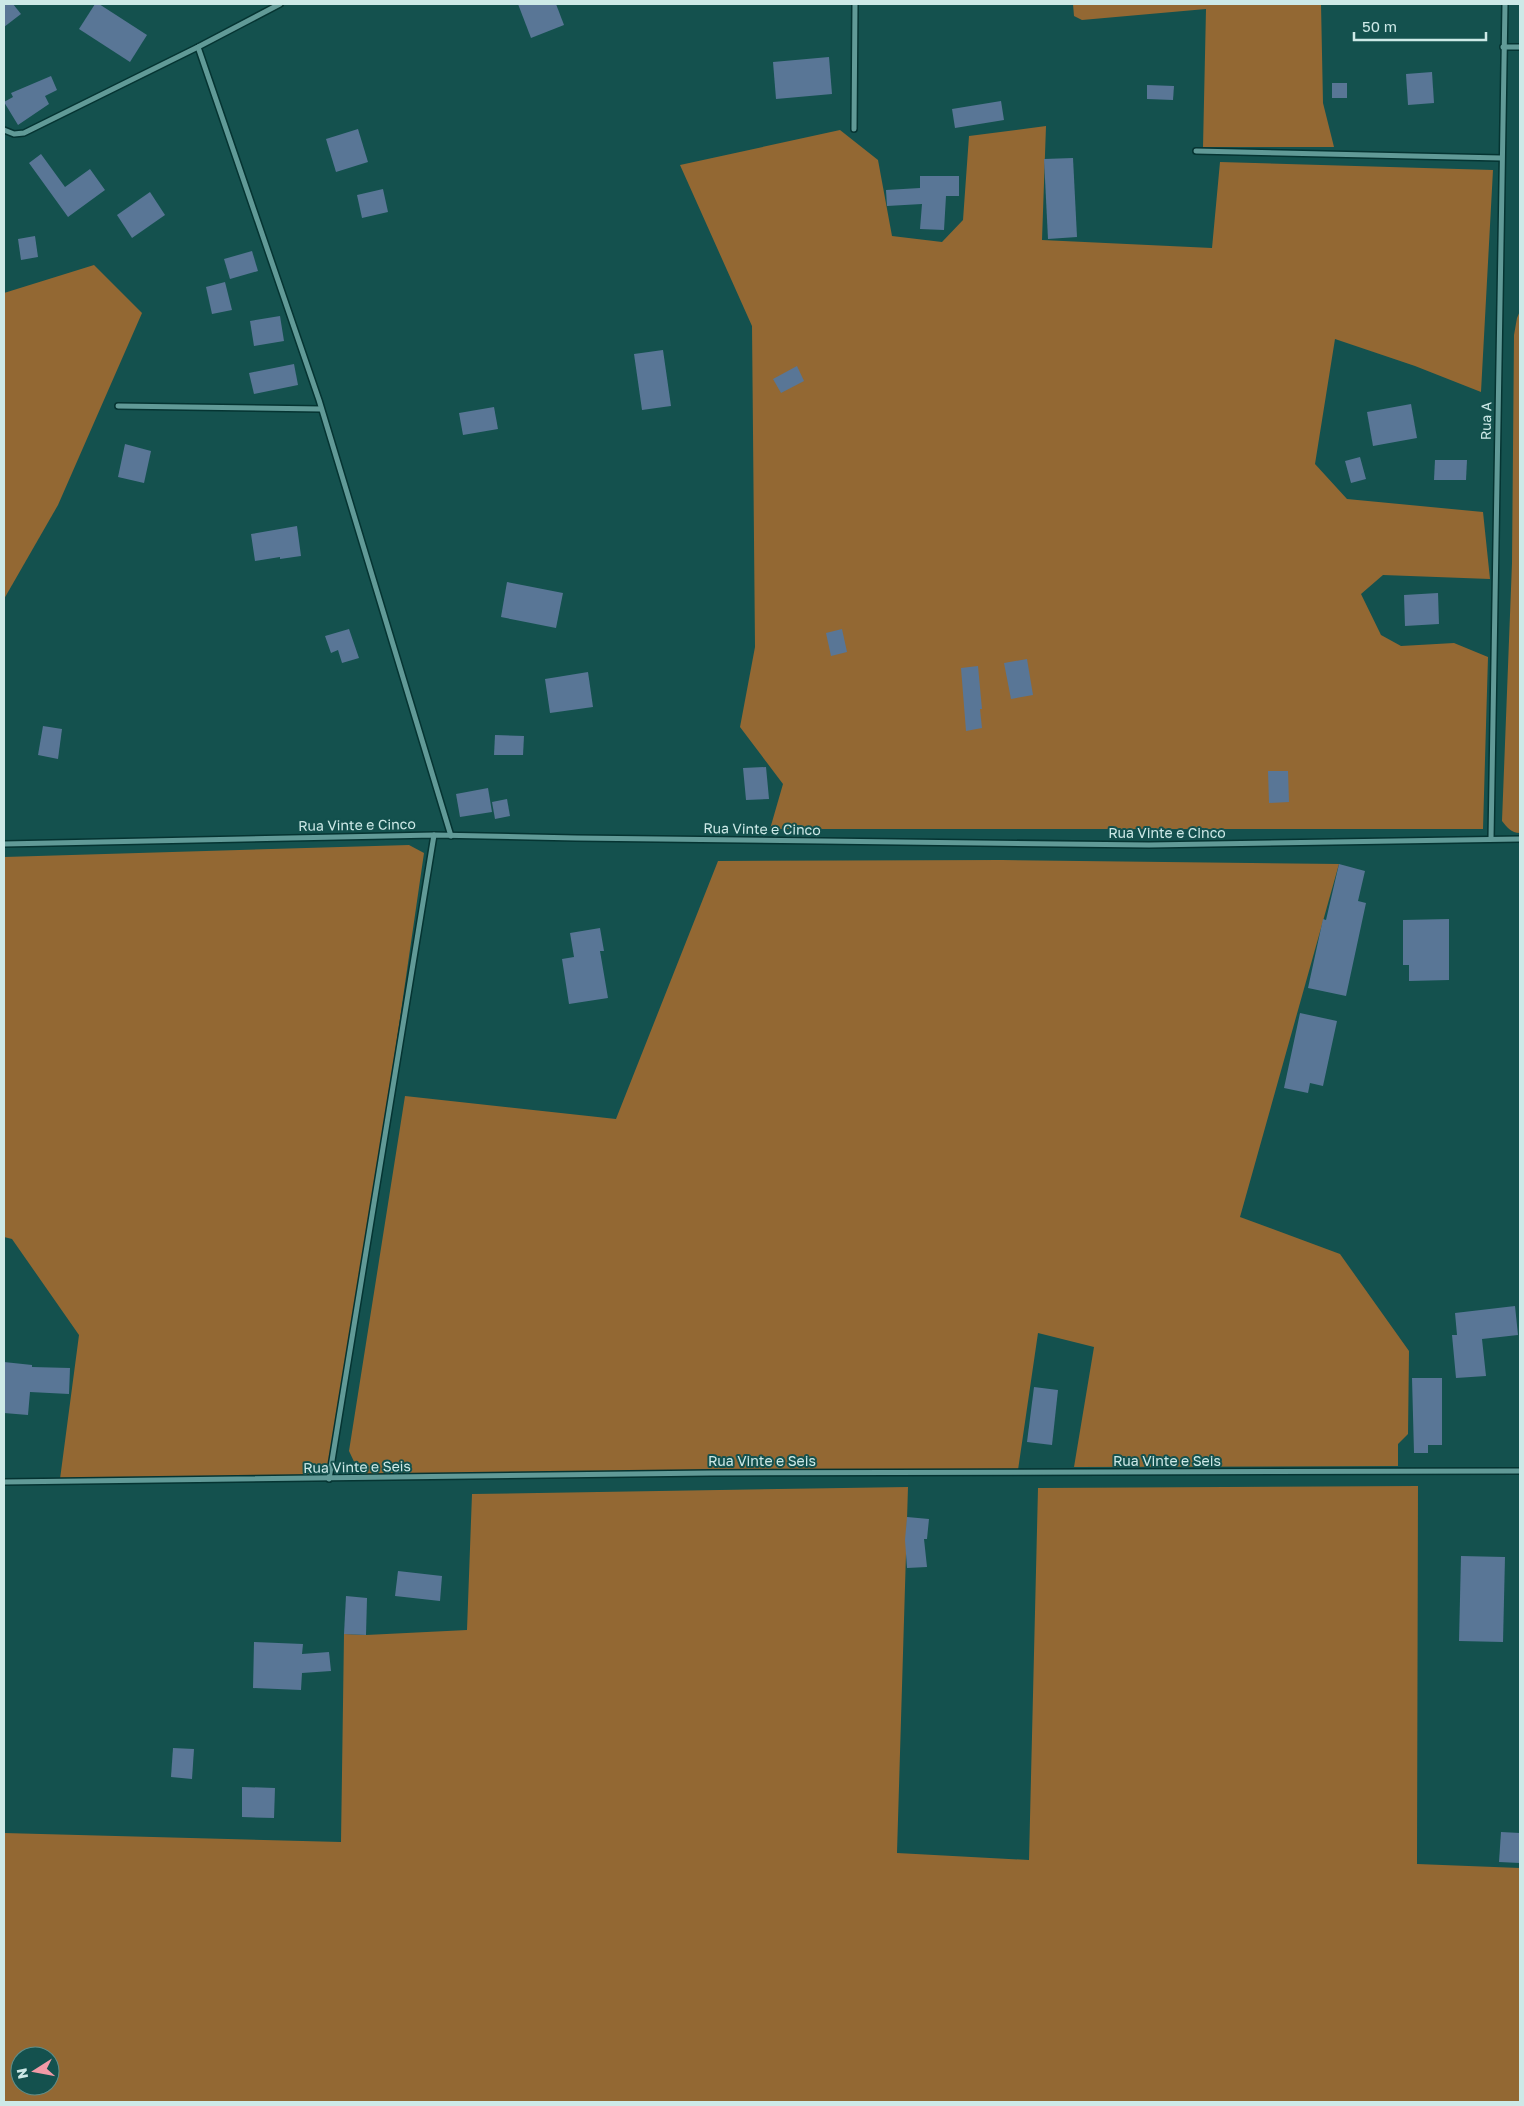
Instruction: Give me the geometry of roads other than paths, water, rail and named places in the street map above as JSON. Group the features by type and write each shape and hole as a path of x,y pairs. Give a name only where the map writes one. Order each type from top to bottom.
{"street":[{"path":"4,130 14,134 24,132 198,47 280,4"},
{"path":"854,129 855,4"},
{"name":"Rua A","path":"1491,839 1500,158 1504,4"},
{"path":"198,47 322,409 451,836"},
{"path":"1503,47 1520,47"},
{"path":"1196,151 1500,158"},
{"path":"118,406 322,409"},
{"path":"329,1479 434,835"},
{"name":"Rua Vinte e Cinco","path":"4,844 434,835 1149,845 1520,839"},
{"name":"Rua Vinte e Seis","path":"4,1482 710,1473 1520,1471"}]}
